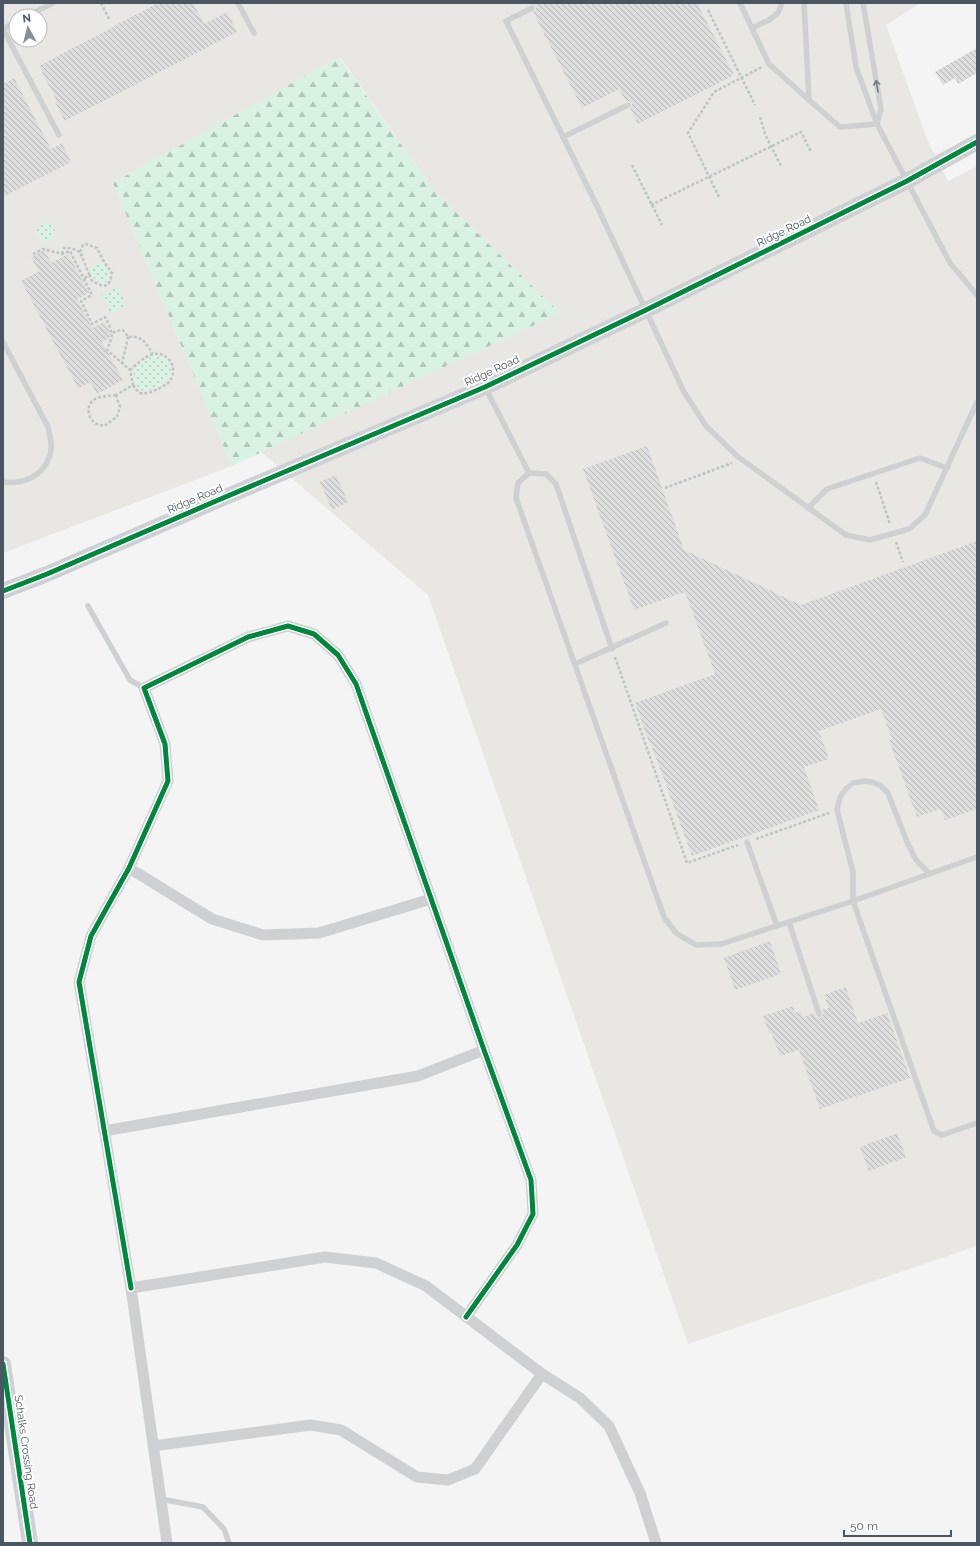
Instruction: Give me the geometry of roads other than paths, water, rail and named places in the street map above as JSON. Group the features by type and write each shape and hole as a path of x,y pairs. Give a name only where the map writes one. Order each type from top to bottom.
{"street":[{"name":"Ridge Road","path":"3,591 47,574 484,387 646,310 907,181 977,142"},
{"path":"167,1543 131,1288 79,982 91,936 129,868 168,782 165,744 144,688 248,636 288,626 314,634 338,655 356,684 531,1180 533,1214 517,1245 466,1317"},
{"path":"129,868 212,919 262,936 319,933 431,899"},
{"path":"104,1131 418,1076 484,1050"},
{"path":"131,1288 325,1257 376,1263 426,1286 542,1374 580,1398 609,1426 640,1493 656,1543"},
{"name":"Schalks Crossing Road","path":"3,1364 30,1543"},
{"path":"153,1446 311,1424 341,1430 417,1477 448,1480 475,1469 542,1374"}],"lane":[{"path":"43,8 53,3"},
{"path":"238,3 254,33"},
{"path":"740,3 769,64 840,127 877,124"},
{"path":"752,28 769,20 778,13 782,3"},
{"path":"804,3 810,100"},
{"path":"846,3 856,67 877,124 950,263 977,295"},
{"path":"863,3 881,109 877,124"},
{"path":"532,8 506,21 563,137 684,392 706,426 737,456 846,535 870,540 909,529 925,515 977,402"},
{"path":"3,29 59,136"},
{"path":"563,137 628,105"},
{"path":"3,342 48,427 51,440 50,455 43,469 32,478 18,482 3,482"},
{"path":"484,387 529,474"},
{"path":"808,508 827,489 920,458 947,468"},
{"path":"612,648 556,484 546,474 529,474 518,483 516,498 664,917 676,933 696,945 721,944 853,901 977,857"},
{"path":"88,606 130,680 144,688"},
{"path":"575,664 666,623"},
{"path":"930,874 916,860 907,842 888,793 881,786 872,782 864,781 853,783 846,789 840,797 837,810 853,872 853,901 934,1131 942,1135 977,1123"},
{"path":"747,842 777,926"},
{"path":"789,922 819,1014"},
{"path":"161,1499 203,1507 224,1529 229,1543"}]}
